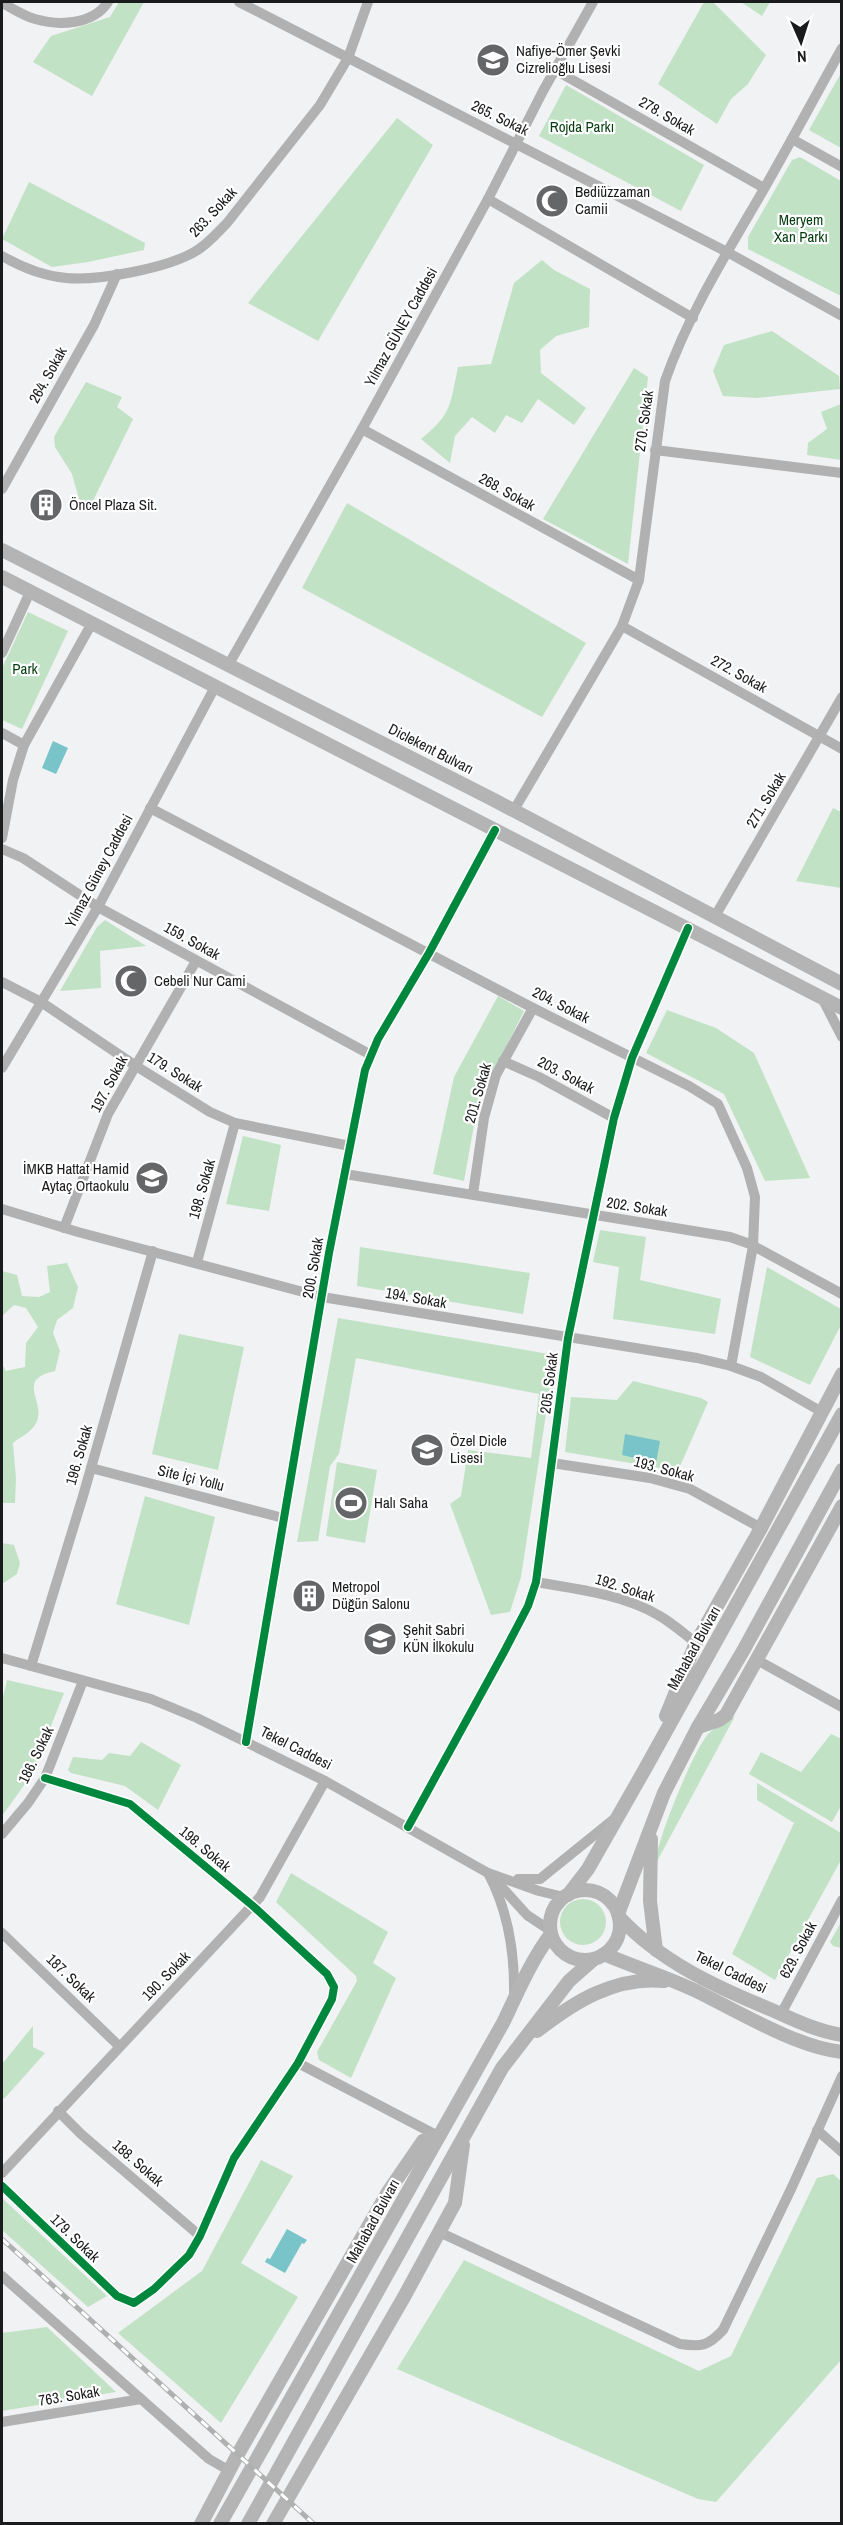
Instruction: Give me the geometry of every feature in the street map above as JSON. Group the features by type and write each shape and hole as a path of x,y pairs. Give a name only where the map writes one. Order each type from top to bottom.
{"main road":[{"name":"Diclekent Bulvarı","path":"2,550 514,810 842,984"},
{"path":"2,577 842,1008"},
{"path":"827,977 842,976"},
{"path":"645,1769 696,1642 761,1528 842,1374"},
{"name":"Mahabad Bulvarı","path":"566,1896 588,1869 842,1414"},
{"path":"618,1915 664,1793 698,1726 743,1651 842,1470"},
{"path":"698,1726 719,1720 726,1715 842,1506"},
{"path":"651,1827 650,1901 656,1950"},
{"path":"248,2523 502,2068 568,1981 599,1957 616,1941 619,1932 618,1915 614,1906 600,1894 582,1890 566,1896 554,1909 551,1932 555,1944 572,1958 583,1960 599,1957 675,1982 781,2032 824,2049 842,2052"},
{"name":"Tekel Caddesi","path":"618,1915 656,1950 699,1977 825,2032 842,2035"},
{"name":"Mahabad Bulvarı","path":"220,2523 408,2192 514,1999 532,1959 551,1932"},
{"path":"522,2043 561,2012 618,1984 647,1979 675,1982"},
{"path":"201,2523 388,2192 423,2141 438,2136"},
{"path":"273,2523 455,2202 464,2137"}],"street":[{"path":"2,3 35,19 59,23 88,19 108,2"},
{"name":"265. Sokak","path":"239,2 518,143 727,252 842,316"},
{"name":"263. Sokak","path":"2,255 21,267 66,278 117,274 195,252 210,241 320,105 348,58 368,2"},
{"name":"Yılmaz GÜNEY Caddesi","path":"229,664 488,200 593,2"},
{"name":"270. Sokak","path":"514,810 622,626 639,580 665,381 693,318 727,252 842,48"},
{"name":"278. Sokak","path":"555,70 764,188"},
{"path":"792,139 842,167"},
{"path":"488,200 693,318"},
{"name":"264. Sokak","path":"2,489 94,325 117,274"},
{"name":"268. Sokak","path":"362,429 639,580"},
{"path":"655,450 842,473"},
{"path":"2,653 30,592"},
{"path":"2,838 13,780 24,745 92,623"},
{"name":"272. Sokak","path":"622,626 842,749"},
{"name":"Yılmaz Güney Caddesi","path":"2,1068 98,907 216,685"},
{"name":"271. Sokak","path":"714,918 842,697"},
{"path":"2,733 24,745"},
{"name":"204. Sokak","path":"150,808 533,1008 688,1086 718,1104 753,1185 755,1197 753,1246 732,1366"},
{"name":"200. Sokak","path":"246,1742 322,1297 365,1070 371,1055 495,830"},
{"name":"159. Sokak","path":"2,849 23,858 98,907 371,1055"},
{"name":"205. Sokak","path":"408,1827 504,1652 528,1606 536,1582 568,1338 614,1118 632,1058 688,928"},
{"name":"197. Sokak","path":"64,1228 108,1114 196,961"},
{"name":"179. Sokak","path":"2,982 41,1002 136,1066 210,1112 236,1123 350,1146"},
{"path":"821,996 842,1037"},
{"name":"201. Sokak","path":"473,1194 484,1118 496,1075 533,1008"},
{"name":"203. Sokak","path":"503,1061 539,1077 614,1118"},
{"name":"198. Sokak","path":"197,1262 236,1123"},
{"name":"202. Sokak","path":"345,1174 730,1237 753,1246 842,1294"},
{"name":"194. Sokak","path":"2,1209 64,1228 322,1297 697,1358 732,1366 761,1377 822,1412"},
{"name":"196. Sokak","path":"31,1666 153,1251"},
{"name":"193. Sokak","path":"552,1462 650,1478 690,1489 761,1528"},
{"name":"Site İçi Yollu","path":"91,1468 283,1518"},
{"name":"192. Sokak","path":"536,1582 577,1589 636,1605 658,1615 696,1642"},
{"name":"Tekel Caddesi","path":"2,1660 151,1699 325,1781 488,1873 539,1891 566,1896"},
{"path":"757,1660 842,1707"},
{"name":"186. Sokak","path":"2,1834 45,1778 83,1681"},
{"name":"198. Sokak","path":"45,1778 130,1804 253,1906 327,1974 334,1987 332,1999 298,2063"},
{"name":"190. Sokak","path":"2,2173 260,1898 325,1781"},
{"path":"488,1873 525,1881 540,1879 618,1816"},
{"path":"488,1873 527,1914 551,1932"},
{"path":"488,1873 501,1896 508,1922 515,1968 514,1999"},
{"name":"629. Sokak","path":"781,2014 842,1900"},
{"name":"187. Sokak","path":"2,1933 119,2046"},
{"path":"200,2236 234,2158 298,2063 438,2136"},
{"path":"439,2232 680,2344 697,2347 711,2343 723,2330 842,2076"},
{"name":"188. Sokak","path":"58,2111 81,2134 200,2236"},
{"path":"817,2130 842,2152"},
{"name":"179. Sokak","path":"2,2186 117,2296 134,2302 154,2289 189,2255 200,2236"},
{"path":"2,2276 209,2459 230,2471"},
{"name":"763. Sokak","path":"2,2422 141,2399"}],"green space":[{"path":"119,2 144,2 92,96 33,62 51,36 110,17"},
{"path":"704,2 713,2 766,55 748,84 731,99 717,124 658,84"},
{"path":"741,2 770,2 762,16"},
{"path":"841,73 841,148 809,130"},
{"name":"Rojda Parkı","path":"566,85 704,165 681,211 539,136"},
{"path":"397,118 433,145 318,341 248,303"},
{"name":"Meryem Xan Parkı","path":"800,157 841,181 841,296 748,249 748,237 792,160"},
{"path":"29,182 145,243 144,250 52,267 2,239"},
{"path":"542,260 554,270 590,289 589,327 556,336 540,350 541,373 586,408 574,425 538,399 522,423 506,415 495,433 472,417 455,436 450,463 421,439 439,423 448,408 458,367 491,364 514,283"},
{"path":"772,331 839,376 840,389 757,398 723,396 713,371 724,345"},
{"path":"634,368 648,377 628,564 543,519"},
{"path":"86,382 122,397 117,407 133,419 88,511 81,506 72,474 55,447 54,437"},
{"path":"841,404 841,460 807,455 808,443 827,429 821,412"},
{"path":"347,503 586,643 542,717 302,588"},
{"name":"Park","path":"28,612 68,631 22,729 2,720 2,668"},
{"path":"833,808 841,812 841,888 796,881"},
{"path":"105,920 146,946 100,951 101,988 60,991 97,927"},
{"path":"498,996 524,1011 478,1103 464,1181 433,1174 454,1077"},
{"path":"667,1010 716,1028 754,1053 810,1178 765,1181 724,1094 646,1053"},
{"path":"243,1136 281,1145 269,1211 226,1204"},
{"path":"600,1230 646,1237 640,1280 721,1299 715,1334 613,1319 619,1267 593,1262"},
{"path":"360,1247 530,1273 523,1314 357,1286"},
{"path":"67,1263 78,1287 73,1308 57,1320 53,1333 60,1351 55,1371 36,1380 34,1386 38,1409 35,1425 13,1443 15,1503 2,1503 2,1364 6,1371 25,1367 26,1343 38,1327 26,1308 14,1305 2,1316 2,1271 17,1275 22,1296 39,1297 50,1292 47,1266"},
{"path":"767,1267 841,1309 841,1325 810,1385 750,1357"},
{"path":"338,1318 555,1355 521,1577 510,1612 491,1615 450,1504 461,1496 468,1450 531,1458 539,1394 356,1358 339,1454 330,1466 318,1541 297,1542"},
{"path":"179,1334 244,1347 218,1470 152,1454"},
{"path":"633,1381 701,1398 708,1402 678,1471 565,1452 571,1397 617,1400"},
{"name":"Halı Saha","path":"337,1462 377,1470 365,1543 326,1536"},
{"path":"145,1496 215,1517 189,1625 116,1604"},
{"path":"2,1543 14,1545 20,1563 17,1574 2,1584"},
{"path":"7,1680 64,1693 32,1774 2,1816 2,1701"},
{"path":"735,1716 654,1867 668,1819 684,1778 701,1744 711,1731"},
{"path":"831,1734 842,1739 841,1806 832,1822 749,1774 761,1752 801,1772"},
{"path":"141,1742 181,1765 158,1810 125,1786 71,1773 68,1770 73,1757 102,1760 109,1753 130,1756"},
{"path":"757,1783 841,1833 841,1860 775,1980 732,1954 794,1823 757,1800"},
{"path":"291,1873 388,1932 373,1963 396,1978 351,2078 319,2060 317,2052 357,1981 356,1976 276,1902"},
{"path":"583,1899 599,1906 606,1922 599,1938 583,1945 567,1938 560,1922 567,1906"},
{"path":"841,1922 841,1948 833,1946 830,1942"},
{"path":"33,2026 33,2047 45,2053 4,2099 2,2096 2,2064"},
{"path":"261,2160 293,2176 241,2263 298,2297 221,2423 118,2333 202,2271"},
{"path":"833,2174 842,2182 841,2360 716,2502 698,2499 397,2369 464,2260 699,2371 731,2356 817,2178"},
{"path":"2,2198 107,2296 88,2307 2,2230"},
{"path":"47,2327 116,2392 2,2411 2,2333"}],"water":[{"path":"53,741 68,748 56,774 42,768"},
{"path":"625,1434 660,1441 656,1463 622,1455"},
{"path":"287,2229 307,2240 304,2244 302,2243 285,2273 265,2262 267,2258 270,2259"}],"railway":[{"path":"2,2239 314,2524"}],"cycle path":[{"path":"246,1742 329,1253 365,1070 378,1039 429,953 495,830"},
{"path":"408,1827 504,1652 528,1606 536,1582 568,1338 614,1118 632,1058 688,928"},
{"path":"2,2186 117,2296 134,2303 154,2289 189,2255 200,2236 234,2158 298,2063 332,1999 334,1987 327,1974 253,1906 130,1804 45,1778"}],"place":[{"name":"Nafiye-Ömer Şevki Cizrelioğlu Lisesi","path":"493,60"},
{"name":"Bediüzzaman Camii","path":"552,201"},
{"name":"Öncel Plaza Sit.","path":"46,505"},
{"name":"Cebeli Nur Cami","path":"131,981"},
{"name":"İMKB Hattat Hamid Aytaç Ortaokulu","path":"152,1178"},
{"name":"Özel Dicle Lisesi","path":"427,1450"},
{"name":"Halı Saha","path":"351,1503"},
{"name":"Metropol Düğün Salonu","path":"309,1596"},
{"name":"Şehit Sabri KÜN İlkokulu","path":"380,1639"}]}
